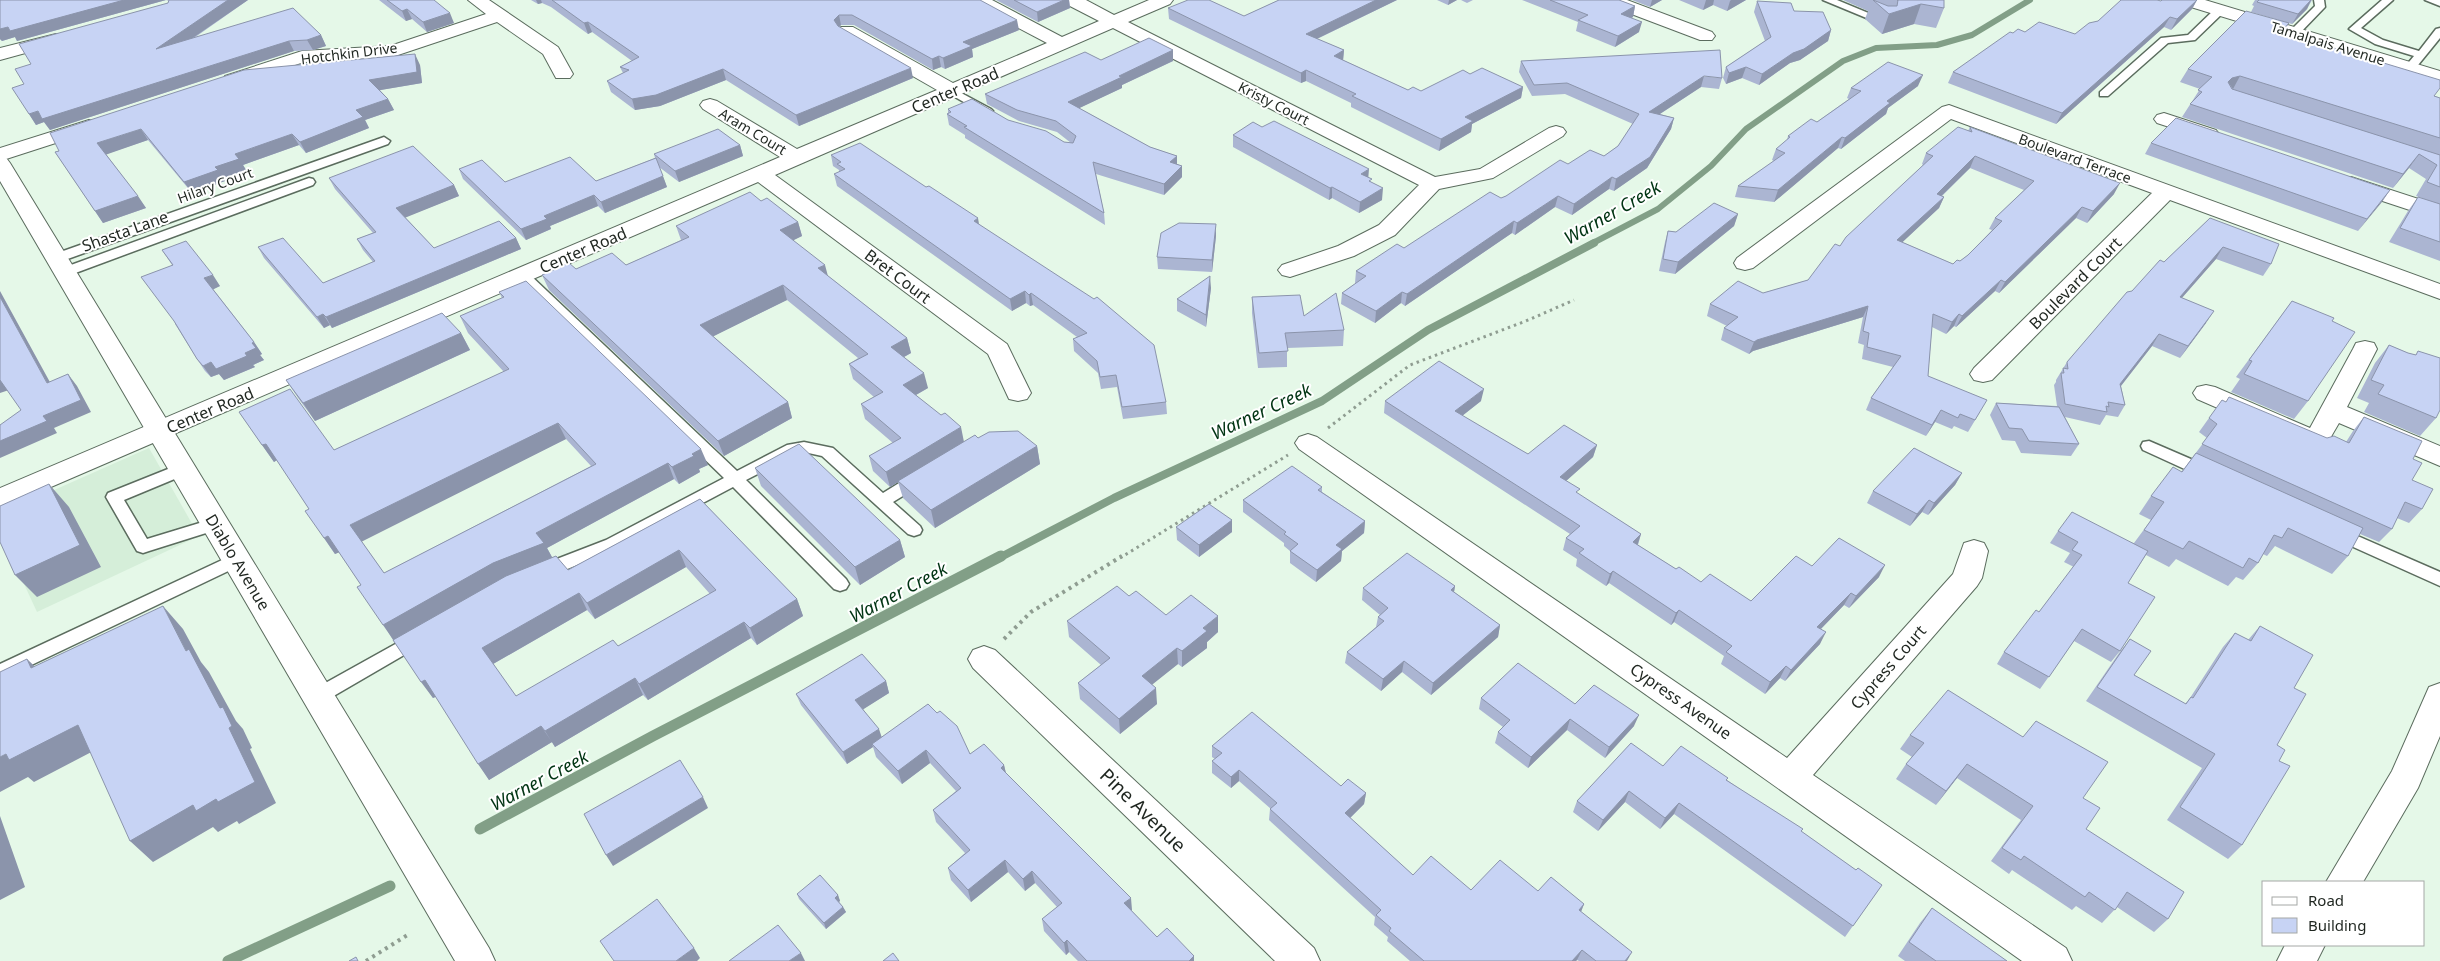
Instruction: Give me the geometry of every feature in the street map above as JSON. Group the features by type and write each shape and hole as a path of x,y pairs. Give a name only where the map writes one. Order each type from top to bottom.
{"street":[{"path":"477,0 550,51 563,74"},
{"path":"979,0 1062,44"},
{"name":"Kristy Court","path":"1072,0 1432,184"},
{"name":"Center Road","path":"0,498 523,276 1164,0"},
{"path":"1611,0 1706,36"},
{"name":"Tamalpais Avenue","path":"2187,0 2294,33 2415,61 2440,77"},
{"name":"Hotchkin Drive","path":"217,84 302,57 392,51 498,16"},
{"path":"848,31 952,91"},
{"path":"0,54 74,34"},
{"name":"Aram Court","path":"710,105 795,158"},
{"name":"Boulevard Terrace","path":"1744,263 1948,111 2440,292"},
{"path":"2164,119 2229,141"},
{"path":"0,155 104,122"},
{"path":"1290,270 1346,251 1387,230 1432,184 1486,174 1556,132"},
{"name":"Diablo Avenue","path":"0,163 476,961"},
{"name":"Bret Court","path":"761,174 998,350 1018,393"},
{"path":"2330,176 2440,213"},
{"name":"Boulevard Court","path":"1983,374 2166,192"},
{"path":"2206,393 2316,441 2334,411 2365,349"},
{"path":"2334,411 2440,457"},
{"name":"Cypress Avenue","path":"1308,443 1791,777 2053,961"},
{"name":"Cypress Court","path":"1791,777 1967,578 1974,551"},
{"name":"Pine Avenue","path":"984,659 1301,961"},
{"path":"2345,881 2406,778 2440,696"},
{"path":"2296,961 2305,946"}],"lane":[{"path":"1828,0 1885,22"},
{"path":"2294,33 2320,7 2319,0"},
{"path":"2388,0 2354,29 2415,61 2440,31"},
{"path":"2430,0 2440,3"},
{"path":"2104,94 2165,40 2191,38 2220,10"},
{"path":"952,91 995,116"},
{"name":"Hilary Court","path":"61,265 384,140"},
{"name":"Shasta Lane","path":"61,265 309,182"},
{"path":"523,276 840,584"},
{"path":"2149,446 2219,478"},
{"path":"526,579 612,544 793,449 804,447 827,452 914,530"},
{"path":"183,469 114,497 143,547 216,524"},
{"path":"882,501 931,471"},
{"path":"2324,527 2440,580"},
{"path":"0,672 237,559"},
{"path":"318,696 428,632"}],"path":[{"path":"984,659 1031,612 1308,443 1410,365 1526,321 1574,300"},
{"path":"366,961 409,934"}],"shaded area":[{"path":"149,448 199,536 37,612 0,532 0,514"}],"building":[{"path":"0,0 124,0 10,31 8,27 0,29"},
{"path":"169,0 228,0 156,49 293,8 321,35 307,40 289,41 42,119 38,111 29,114 12,88 24,84 15,69 31,64 19,44 168,3"},
{"path":"387,0 434,0 450,13 423,22 407,9 402,11"},
{"path":"552,0 980,0 1017,20 963,42 972,46 943,58 939,56 932,59 852,15 839,15 834,20 838,26 911,68 796,115 723,69 656,95 632,99 607,81 629,70 620,67 639,57 588,22 584,23"},
{"path":"1014,0 1064,0 1037,12"},
{"path":"1188,0 1209,0 1244,16 1279,0 1376,0 1306,34 1344,50 1334,56 1408,90 1413,87 1421,91 1463,70 1470,74 1482,68 1523,87 1465,117 1473,121 1441,139 1352,96 1356,94 1306,70 1301,73 1168,8"},
{"path":"1550,0 1619,0 1635,6 1621,14 1642,22 1618,36 1578,20 1588,15"},
{"path":"1873,0 1888,6 1897,6 1898,0 1944,0 1944,8 1921,4 1889,14"},
{"path":"2121,0 2197,0 2177,19 2170,17 2062,113 1953,72 2010,32 2013,33 2018,29 2025,32 2039,22 2075,34 2089,23 2098,21"},
{"path":"2259,0 2311,0 2298,14 2257,2"},
{"path":"1757,1 1791,3 1794,11 1823,12 1831,30 1804,49 1793,53 1762,74 1746,67 1729,73 1726,67 1771,37"},
{"path":"2246,11 2289,23 2281,32 2440,80 2440,88 2434,96 2440,98 2440,138 2240,76 2232,78 2228,82 2232,89 2440,155 2440,187 2427,182 2437,165 2419,154 2403,174 2190,104 2202,92 2198,90 2212,77 2188,69"},
{"path":"1149,38 1173,50 1119,76 1122,77 1068,102 1150,147 1177,156 1170,162 1182,166 1164,184 1093,162 1104,213 964,127 967,126 947,114 951,112 948,109 972,99 1008,120 1046,131 1064,142 1073,143 1076,136 1056,121 1017,110 985,94 1085,52 1101,60"},
{"path":"1720,50 1722,78 1704,76 1649,112 1674,118 1650,157 1616,179 1612,177 1574,204 1558,196 1517,223 1514,221 1407,294 1402,292 1376,311 1342,293 1366,276 1356,271 1397,244 1404,248 1490,192 1501,198 1506,196 1560,160 1568,164 1590,150 1604,156 1618,146 1639,114 1567,83 1534,85 1521,61"},
{"path":"415,54 417,72 369,80 388,99 356,110 363,117 300,142 292,134 235,154 239,159 215,167 218,170 184,182 141,129 97,143 138,196 95,211 55,152 59,151 50,133 244,70"},
{"path":"1888,62 1923,75 1887,101 1890,103 1845,138 1842,137 1778,190 1738,186 1785,153 1776,149 1790,137 1788,136 1811,119 1817,122 1861,91 1851,88"},
{"path":"2176,118 2390,190 2367,219 2151,143"},
{"path":"1274,121 1369,169 1361,174 1372,179 1369,181 1383,188 1360,202 1332,187 1330,188 1233,135 1253,122 1262,127"},
{"path":"1958,127 1972,132 1970,127 2120,183 2093,211 2082,207 2005,282 2001,280 1962,316 1959,314 1952,322 1933,314 1928,376 1987,400 1975,420 1960,414 1958,418 1941,410 1932,425 1871,398 1901,356 1867,347 1869,333 1863,331 1868,306 1754,342 1724,328 1738,317 1710,304 1738,281 1763,293 1808,280 1835,244 1840,246 1846,237 1933,156 1926,153","holes":["1975,156 2034,181 1995,218 2002,221 1960,261 1957,260 1953,264 1897,240 1944,197 1937,194"]},
{"path":"718,129 740,145 675,171 654,154"},
{"path":"860,143 926,187 929,186 978,218 974,221 1063,279 1094,299 1097,297 1154,345 1166,402 1122,407 1116,375 1100,377 1097,361 1073,339 1087,333 1031,293 1029,295 1025,291 1010,299 834,174 845,169 837,164 841,162 831,155"},
{"path":"413,146 454,185 396,208 434,248 499,221 516,238 326,317 323,314 317,317 258,247 283,238 323,283 375,261 357,239 376,232 329,178"},
{"path":"570,157 596,181 656,158 663,176 601,202 594,195 544,216 547,219 521,229 459,169 482,160 505,182"},
{"path":"750,192 761,201 767,198 798,222 780,230 825,265 818,268 907,338 891,347 924,373 903,385 941,415 945,413 961,427 886,472 869,456 901,438 861,404 883,392 849,364 868,354 783,285 700,325 788,402 718,441 542,275 569,263 576,269 612,253 626,265 689,237 676,226"},
{"path":"2418,197 2440,204 2440,242 2400,228"},
{"path":"1714,203 1738,214 1678,262 1663,259 1668,231 1676,232"},
{"path":"2210,218 2279,244 2271,264 2223,247 2180,297 2214,311 2188,346 2159,334 2120,384 2125,405 2108,402 2109,407 2106,406 2107,412 2065,404 2061,373 2064,373 2063,368 2068,369 2067,362 2127,292 2132,291 2160,260 2164,262"},
{"path":"1179,223 1216,224 1212,260 1157,257 1161,233"},
{"path":"186,241 213,275 204,278 254,342 252,343 256,348 245,353 247,356 216,369 211,362 203,366 197,359 174,321 141,277 173,265 162,250"},
{"path":"1210,276 1206,315 1177,299"},
{"path":"526,281 701,449 692,454 694,456 672,467 668,463 536,533 544,543 493,563 383,625 357,587 361,585 328,536 324,538 305,511 309,509 266,444 262,445 239,412 290,389 334,450 509,369 460,316 504,297 499,292","holes":["558,423 596,464 384,573 350,525"]},
{"path":"1336,293 1344,330 1285,333 1288,351 1259,353 1252,297 1300,295 1304,316"},
{"path":"0,297 47,383 68,374 81,400 43,416 47,421 0,441 0,425 21,410 0,380"},
{"path":"2292,301 2334,318 2332,321 2355,332 2308,401 2244,374 2252,361 2249,360"},
{"path":"442,313 461,333 303,403 286,380"},
{"path":"2389,345 2408,353 2416,355 2418,351 2440,358 2440,410 2436,418 2378,394 2384,385 2371,380"},
{"path":"1439,361 1484,389 1455,411 1528,454 1564,425 1597,445 1560,477 1580,489 1576,492 1641,534 1633,542 1676,569 1679,567 1701,582 1710,574 1751,601 1796,556 1812,566 1839,538 1885,565 1856,596 1851,593 1817,627 1826,632 1791,670 1786,666 1770,682 1726,652 1732,646 1679,610 1676,613 1613,571 1610,574 1579,553 1584,549 1566,538 1580,526 1385,401"},
{"path":"2229,397 2327,438 2334,436 2349,443 2364,417 2422,441 2413,459 2422,463 2412,480 2433,489 2422,509 2405,502 2392,529 2202,444 2217,424 2209,418 2222,400 2226,402"},
{"path":"1996,403 2059,407 2079,444 2029,441 2022,429 2009,428"},
{"path":"1018,431 1037,446 931,510 898,481 975,435 978,438 989,432"},
{"path":"799,444 900,540 855,567 755,468"},
{"path":"1914,448 1962,473 1934,503 1929,500 1917,514 1873,491"},
{"path":"2196,453 2363,528 2348,556 2288,528 2282,538 2274,535 2258,563 2249,558 2243,568 2189,541 2183,549 2144,530 2164,502 2151,496 2173,467 2182,472"},
{"path":"1292,466 1322,487 1318,490 1365,521 1336,545 1342,549 1317,570 1290,551 1298,544 1284,534 1286,532 1243,500"},
{"path":"49,484 80,545 15,575 0,542 0,506"},
{"path":"700,499 797,599 750,628 744,622 639,684 635,678 545,731 541,726 478,764 425,680 421,682 393,640 506,576 556,556 568,570","holes":["679,550 716,590 618,646 613,640 516,696 482,648 579,593 587,603"]},
{"path":"1209,504 1232,520 1199,545 1176,527"},
{"path":"2072,512 2148,551 2128,583 2155,597 2120,651 2082,629 2049,677 2004,652 2036,610 2039,612 2082,555 2072,550 2078,542 2058,531"},
{"path":"1407,553 1455,586 1451,590 1500,625 1433,683 1404,661 1383,679 1347,652 1384,621 1378,617 1388,608 1363,588"},
{"path":"1117,586 1129,596 1136,591 1166,615 1191,595 1218,616 1203,628 1207,631 1182,651 1177,648 1142,676 1156,688 1119,719 1078,683 1110,658 1067,621"},
{"path":"163,606 186,651 189,649 220,708 223,707 232,726 229,728 255,782 218,802 216,799 196,811 193,805 130,841 78,725 9,760 6,754 0,757 0,672 27,659 31,668"},
{"path":"2260,626 2313,655 2294,688 2306,694 2277,745 2285,750 2279,761 2290,766 2242,845 2180,807 2215,754 2097,687 2130,639 2151,651 2134,675 2186,704 2191,697 2193,698 2235,633 2251,641"},
{"path":"862,654 886,681 855,700 879,729 843,752 796,694"},
{"path":"1518,663 1575,704 1594,685 1639,715 1609,747 1570,719 1531,757 1498,732 1510,720 1481,698"},
{"path":"1948,690 2023,737 2036,721 2108,762 2083,798 2100,808 2086,829 2184,892 2168,919 2127,892 2115,910 2089,892 2085,897 2024,856 2021,860 2002,848 2033,806 1967,764 1946,791 1906,764 1924,743 1910,735"},
{"path":"928,704 937,713 940,711 957,726 970,754 984,744 1004,765 1001,768 1131,898 1124,903 1157,937 1167,928 1194,956 1189,961 1087,961 1067,940 1064,943 1042,919 1062,903 1032,871 1023,879 1005,860 968,890 948,868 970,850 933,810 961,788 926,750 898,771 872,744"},
{"path":"1252,712 1341,786 1348,779 1366,793 1345,813 1413,875 1431,856 1471,890 1500,860 1538,891 1551,877 1584,904 1579,910 1632,952 1625,961 1596,961 1582,950 1572,961 1424,961 1389,931 1391,928 1376,915 1381,910 1270,809 1277,803 1239,770 1231,777 1212,761 1222,753 1212,746"},
{"path":"1631,743 1663,766 1681,746 1728,778 1726,780 1803,829 1801,831 1856,870 1858,868 1882,885 1853,926 1679,803 1665,818 1629,791 1603,820 1577,801"},
{"path":"680,760 703,797 606,855 584,814"},
{"path":"820,875 838,895 835,898 843,907 824,923 797,894"},
{"path":"657,899 694,948 676,961 614,961 600,941"},
{"path":"1932,908 2007,961 1936,961 1909,942"},
{"path":"778,925 801,953 789,961 729,961"},
{"path":"893,953 899,961 883,961"},
{"path":"356,957 358,961 349,961"}],"waterway":[{"name":"Warner Creek","path":"1591,244 1658,209 1711,166 1746,129 1843,61 1876,48 1937,45 1972,35 2030,0"},
{"name":"Warner Creek","path":"999,558 1114,498 1322,401 1428,330 1594,243"},
{"name":"Warner Creek","path":"480,829 653,736 1001,556"},
{"name":"Warner Creek","path":"228,961 390,886"}]}
